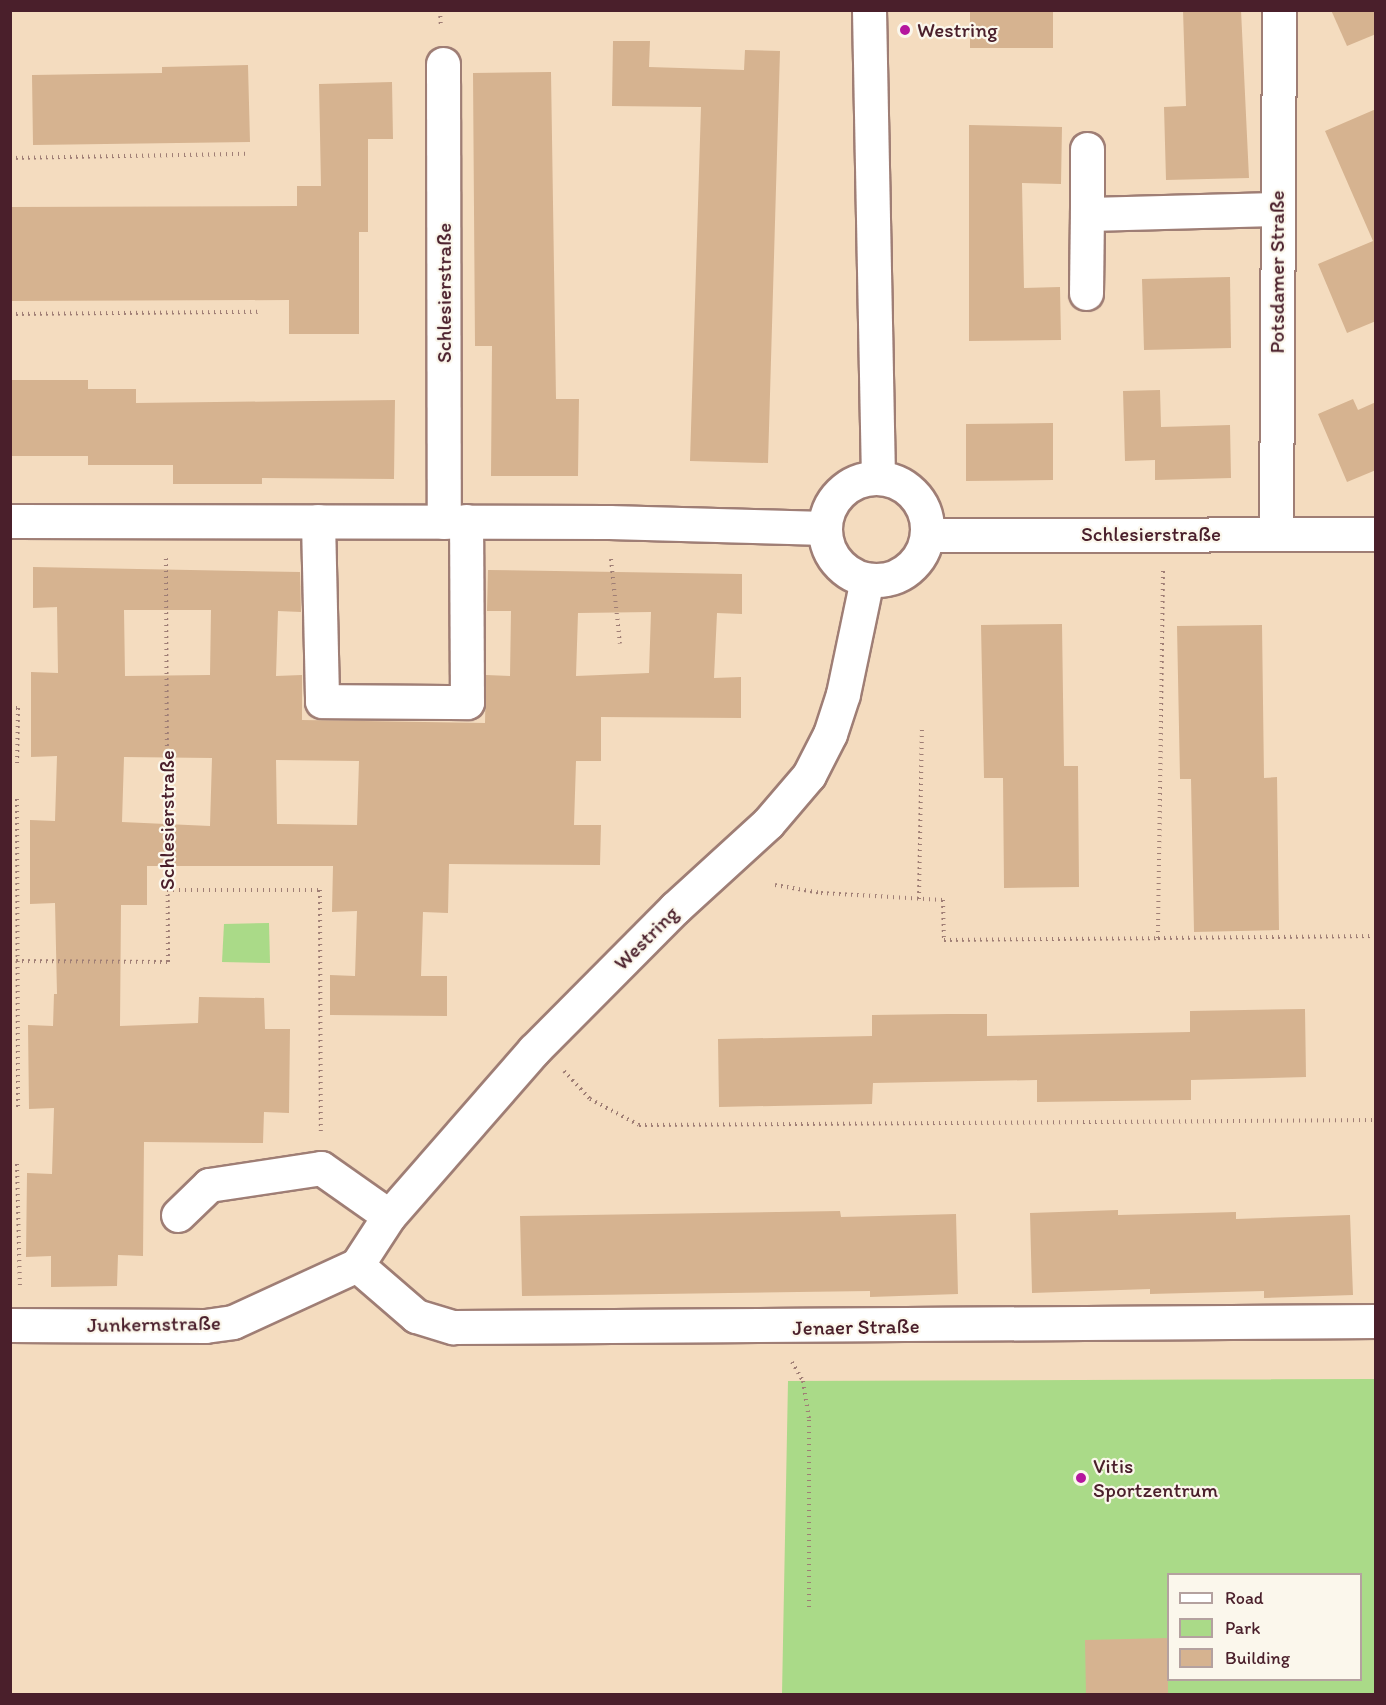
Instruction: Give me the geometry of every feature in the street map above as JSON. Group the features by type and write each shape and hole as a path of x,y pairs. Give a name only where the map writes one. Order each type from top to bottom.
{"street":[{"path":"869,10 878,478"},
{"name":"Potsdamer Straße","path":"1276,533 1279,10"},
{"name":"Schlesierstraße","path":"318,521 322,701 467,702 455,522 443,64"},
{"path":"1086,293 1087,149"},
{"path":"1087,214 1277,209"},
{"path":"878,478 898,483 917,499 924,513 927,534 923,549 908,568 892,577 867,579 843,568 832,555 825,528 829,510 839,494 858,481 878,478"},
{"path":"10,521 609,522 825,528"},
{"name":"Schlesierstraße","path":"927,534 1376,534"},
{"name":"Westring","path":"357,1265 389,1216 534,1050 675,908 768,823 809,775 830,734 843,694 867,579"},
{"path":"178,1215 209,1185 321,1168 389,1216"},
{"name":"Junkernstraße","path":"15,1325 205,1326 233,1322 325,1283 357,1265"},
{"name":"Jenaer Straße","path":"357,1265 416,1316 453,1327 778,1327 1376,1321"}],"path":[{"path":"10,158 247,154"},
{"path":"10,314 261,312"},
{"name":"Schlesierstraße","path":"10,961 168,962 166,521"},
{"path":"609,522 620,644"},
{"path":"1158,938 1164,535"},
{"path":"10,708 18,708 17,763"},
{"path":"919,899 922,728"},
{"path":"17,799 18,1109"},
{"path":"775,885 821,893 943,900 945,940 1376,936"},
{"path":"167,890 320,890 321,1168"},
{"path":"534,1050 541,1046 590,1099 639,1125 1376,1120"},
{"path":"15,1325 17,1164"},
{"path":"778,1327 803,1381 809,1420 809,1608"}],"green space":[{"path":"269,923 270,963 222,962 224,924"},
{"name":"Vitis Sportzentrum","path":"1375,1379 1375,1694 782,1694 788,1381"}],"building":[{"path":"970,10 1053,10 1053,48 970,48"},
{"path":"1183,10 1241,10 1249,178 1166,180 1164,107 1186,106"},
{"path":"1331,10 1376,10 1376,34 1347,46"},
{"path":"613,41 650,41 649,67 744,70 745,50 780,51 768,463 690,461 701,107 612,106"},
{"path":"248,65 250,142 33,145 32,75 162,73 162,67"},
{"path":"551,72 556,399 579,399 578,476 491,476 492,346 475,346 473,73"},
{"path":"392,82 393,139 368,139 368,232 359,232 359,334 289,334 289,300 10,301 10,207 297,206 297,186 321,186 319,84"},
{"path":"1376,109 1376,321 1347,333 1318,264 1373,241 1325,131"},
{"path":"969,125 1062,127 1061,184 1022,183 1024,288 1060,287 1061,340 969,341"},
{"path":"1230,277 1231,348 1144,350 1142,279"},
{"path":"10,380 88,380 88,389 136,389 136,403 395,400 394,479 262,478 262,484 173,484 173,465 88,465 88,456 10,456"},
{"path":"1160,390 1161,427 1230,425 1231,478 1155,480 1155,460 1125,461 1123,391"},
{"path":"1353,399 1358,410 1376,402 1376,470 1347,482 1318,414"},
{"path":"1053,423 1053,480 966,481 966,424"},
{"path":"33,567 300,572 301,612 278,611 276,676 302,675 302,720 485,723 486,675 510,676 511,611 487,611 488,570 742,574 742,614 717,613 714,678 741,677 741,718 601,717 601,761 576,761 574,825 601,825 600,865 449,864 448,913 423,912 421,976 447,976 447,1016 330,1015 330,975 355,976 357,911 332,912 333,866 147,866 147,905 121,905 120,1026 198,1023 199,997 264,998 265,1029 290,1029 289,1113 264,1112 263,1143 144,1142 143,1256 118,1255 117,1286 51,1287 51,1256 26,1257 27,1173 52,1174 54,1108 29,1109 28,1025 53,1026 54,994 57,994 55,903 30,904 30,820 55,821 57,756 31,757 31,672 58,673 57,607 33,608","holes":["124,610 211,610 210,675 125,676","651,612 649,673 576,676 578,613","124,757 212,758 210,826 122,822","276,760 359,761 357,825 277,824"]},
{"path":"1062,624 1064,766 1078,766 1079,887 1004,888 1003,778 984,778 981,625"},
{"path":"1262,625 1264,778 1277,777 1279,930 1194,932 1191,779 1180,779 1177,626"},
{"path":"1305,1009 1306,1077 1191,1080 1191,1100 1037,1102 1037,1080 873,1083 872,1104 719,1107 718,1039 872,1036 872,1015 987,1014 987,1036 1190,1032 1190,1011"},
{"path":"1118,1210 1118,1215 1236,1212 1236,1219 1350,1215 1353,1295 1264,1298 1264,1291 1150,1294 1150,1289 1032,1293 1030,1213"},
{"path":"840,1211 841,1217 956,1214 958,1294 870,1297 870,1291 522,1296 520,1216"},
{"path":"1167,1638 1168,1695 1086,1695 1085,1640"}],"place":[{"name":"Westring","path":"905,30"},
{"name":"Vitis Sportzentrum","path":"1081,1478"}]}
